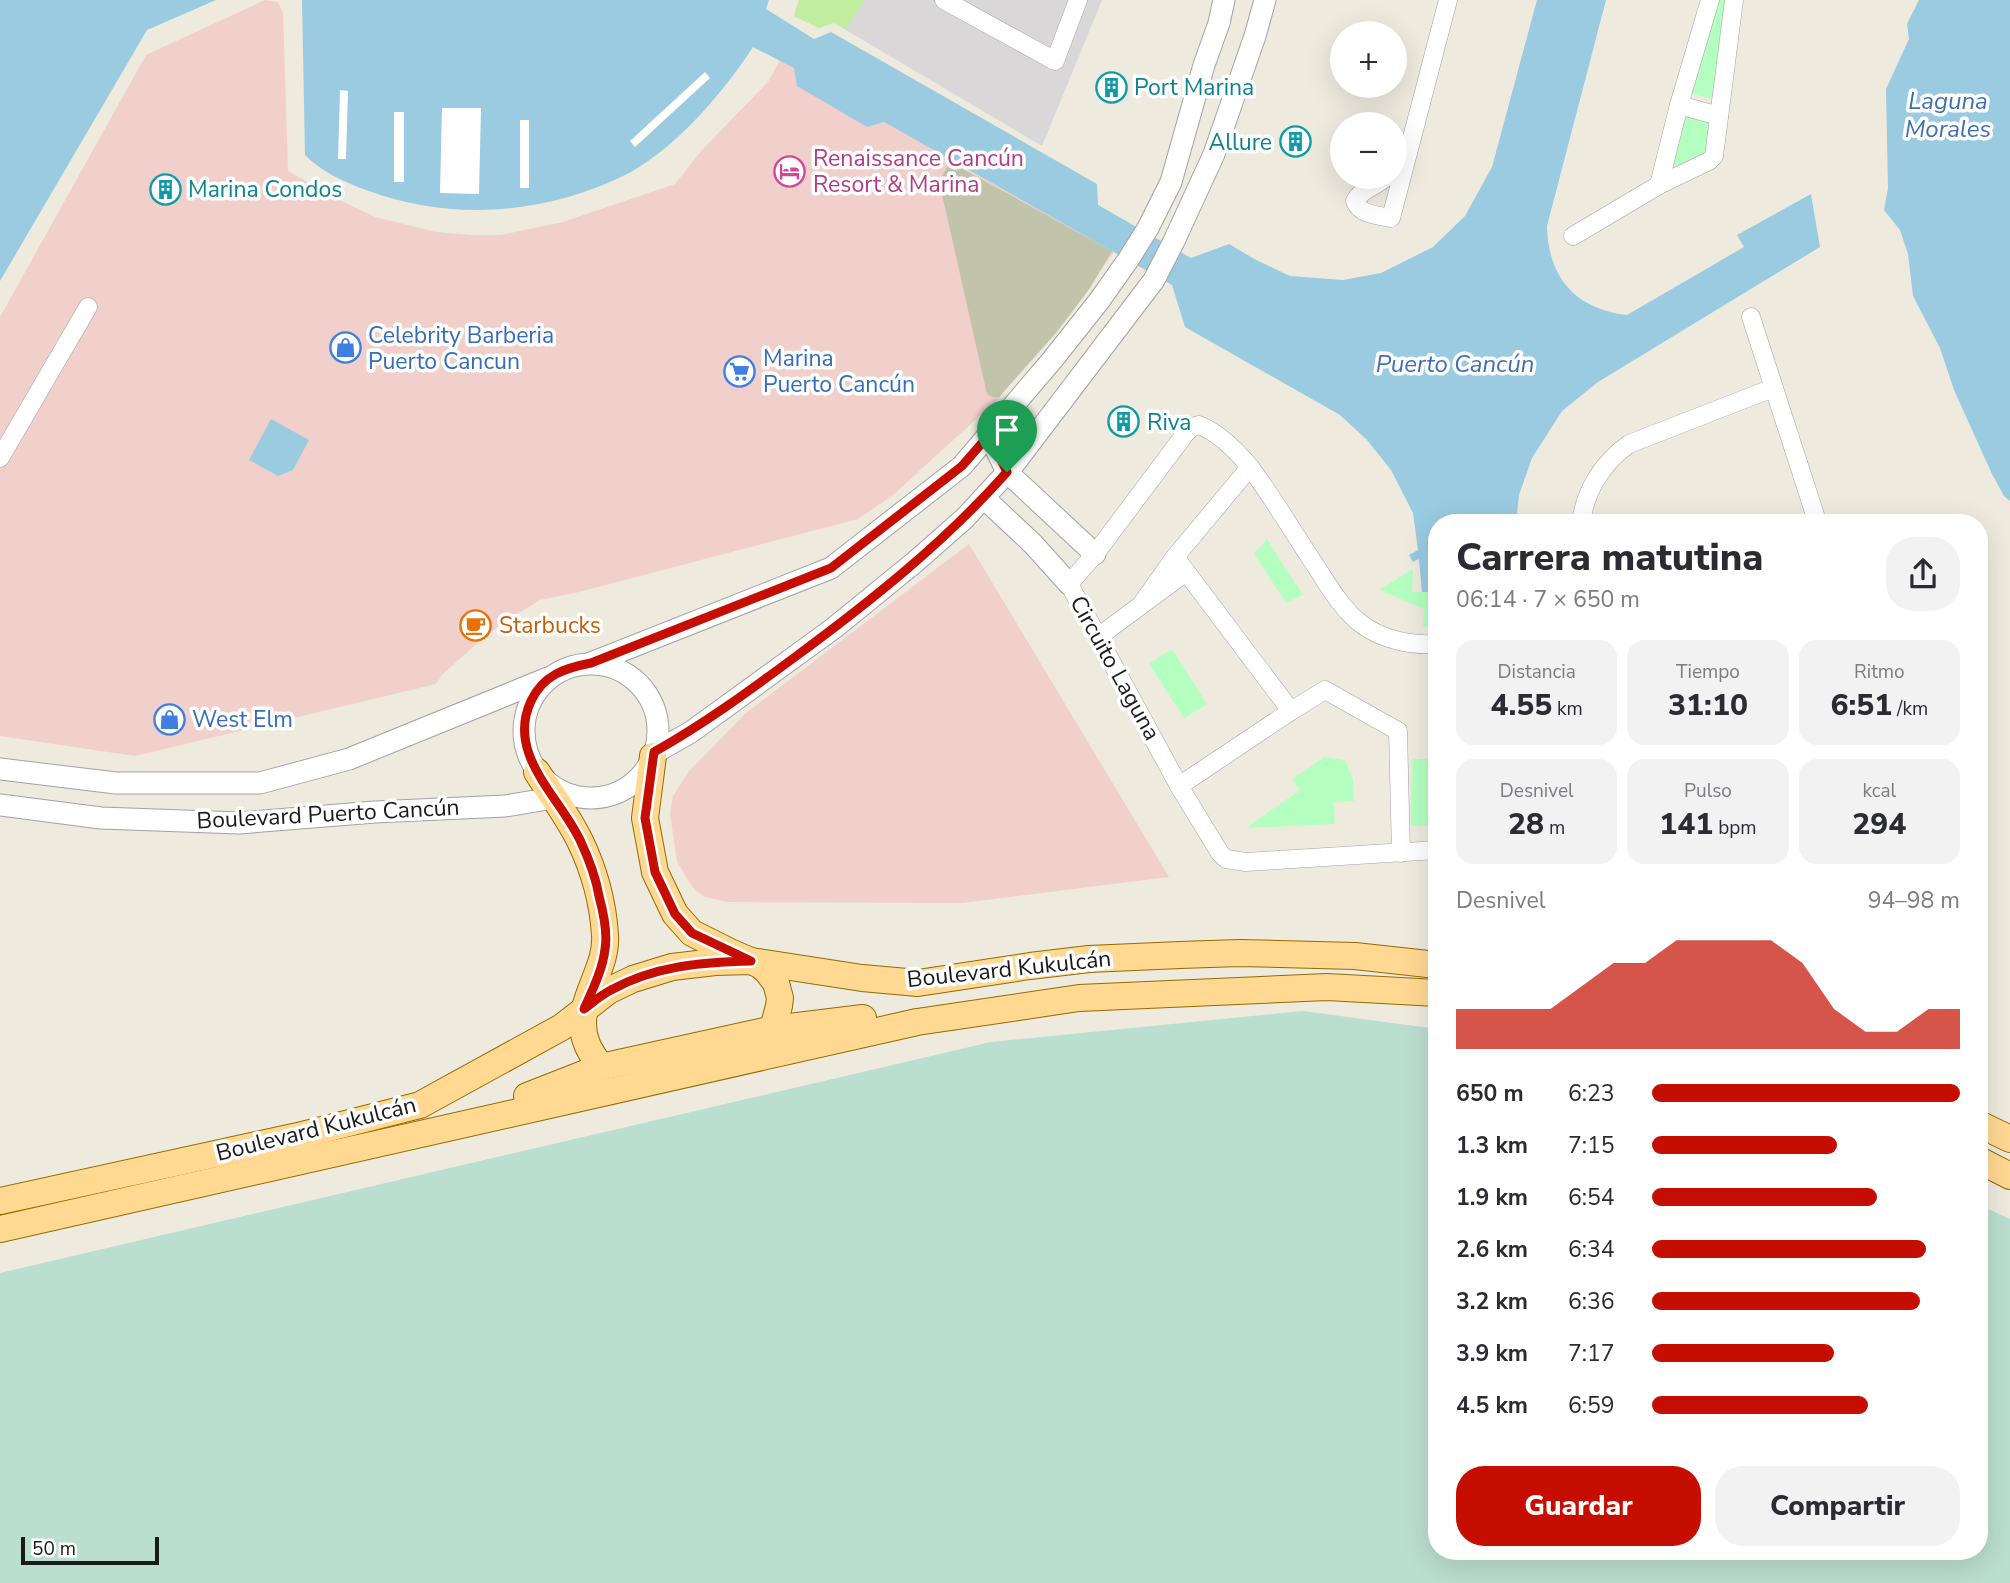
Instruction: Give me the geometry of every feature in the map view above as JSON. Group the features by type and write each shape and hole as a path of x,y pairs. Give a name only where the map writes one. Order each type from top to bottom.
{"main road":[{"path":"654,754 645,818 655,872 675,914 692,933 767,971 776,983 780,998 773,1029"},
{"path":"537,772 562,796 599,894 606,949 584,1009 583,1020 586,1042 601,1067"},
{"name":"Boulevard Kukulcán","path":"0,1201 298,1136 420,1105 562,1027 608,991 650,974 694,964 751,961 862,978 918,983 1030,966 1192,954 1355,956 1428,964"},
{"name":"Boulevard Kukulcán","path":"0,1229 917,1022 1079,998 1327,987 1428,993"},
{"path":"489,1119 523,1098 601,1067 773,1029 875,1016 898,1017 917,1022"},
{"path":"1988,1128 2010,1139"},
{"path":"1988,1165 2010,1176"}],"street":[{"path":"944,0 1055,61 1078,0"},
{"path":"537,772 527,754 523,733 525,712 534,694 548,678 568,667 591,663 831,568 962,466 1092,310 1148,228 1171,182 1224,0"},
{"path":"654,754 691,732 834,628 965,518 1007,472 1154,280 1214,154 1265,0"},
{"path":"1407,154 1448,0"},
{"path":"1659,185 1710,0"},
{"path":"1573,236 1714,156 1734,0"},
{"path":"1679,105 1719,116"},
{"path":"1368,189 1359,194 1355,201 1357,207 1364,212 1391,218 1398,189"},
{"path":"0,458 88,307"},
{"path":"1751,317 1809,514"},
{"path":"1583,514 1590,489 1598,475 1614,456 1629,444 1773,388"},
{"name":"Circuito Laguna","path":"1428,644 1399,641 1360,623 1329,587 1239,453 1207,428 1199,425 1192,427 1185,434 1095,554 1069,584 1180,786 1226,859 1246,862 1428,851"},
{"path":"989,435 1007,472 1095,554"},
{"path":"1098,636 1143,602 1180,564 1250,467"},
{"path":"984,498 1033,544 1069,584"},
{"path":"1180,564 1291,711"},
{"path":"562,796 595,797 613,794 637,779 654,754 658,732 655,711 646,692 631,677 612,667 591,663"},
{"name":"Boulevard Puerto Cancún","path":"0,769 116,783 260,783 349,759 548,678"},
{"path":"1180,786 1325,690 1398,731 1401,853"},
{"name":"Boulevard Puerto Cancún","path":"0,805 101,818 239,823 375,812 505,806 562,796"}],"shaded area":[{"path":"265,0 278,2 283,13 288,171 327,194 375,217 436,232 501,235 563,222 675,184 703,149 768,82 780,60 794,68 867,127 884,122 1114,252 1066,319 995,402 893,495 858,519 540,600 483,638 443,674 436,684 135,756 0,736 0,317 146,55"},
{"path":"799,0 1102,0 1042,146 834,23 819,28 794,16"},
{"path":"950,162 1112,251 1090,288 1056,333 999,397 987,394 939,181"},
{"path":"969,544 1169,877 962,903 728,902 705,897 696,891 677,861 670,814 673,796 690,770 746,713"},
{"path":"1303,1011 1428,1028 1428,1560 1988,1560 1988,1209 2010,1219 2010,1583 0,1583 0,1273 991,1042"}],"green space":[{"path":"799,0 864,0 846,29 833,23 819,28 794,16"},
{"path":"1712,0 1726,0 1714,99 1687,93"},
{"path":"1685,115 1710,123 1709,153 1679,168 1671,164"},
{"path":"1267,539 1303,595 1286,603 1254,554"},
{"path":"1413,569 1412,592 1428,592 1428,627 1423,627 1424,609 1379,590"},
{"path":"1172,649 1207,704 1184,718 1149,664"},
{"path":"1325,757 1345,760 1353,779 1354,801 1334,802 1335,824 1246,828 1300,790 1292,779"},
{"path":"1412,759 1428,759 1428,825 1411,826"}],"water":[{"path":"0,0 216,0 147,30 0,281"},
{"name":"Puerto Cancún","path":"302,0 769,0 766,9 814,39 831,32 1097,184 1098,205 1191,258 1229,244 1290,276 1343,280 1381,273 1433,247 1465,216 1492,167 1537,0 1606,0 1547,226 1553,261 1568,287 1579,298 1593,306 1627,315 1744,247 1737,235 1811,194 1820,247 1598,382 1562,411 1532,458 1519,495 1517,514 1428,514 1428,592 1422,592 1419,559 1413,562 1409,555 1418,550 1413,513 1391,470 1367,440 1340,415 1185,327 1172,285 884,122 867,127 797,86 794,68 753,47 713,100 663,150 627,174 565,198 499,209 433,207 401,201 352,185 327,172 305,155"},
{"name":"Laguna Morales","path":"1919,0 2010,0 2010,501 2004,496 1992,474 1954,390 1940,348 1913,296 1908,254 1900,230 1884,210 1888,188 1886,89 1909,39 1907,24"},
{"path":"271,419 309,440 293,470 278,476 249,460"}],"pier":[{"path":"705,72 710,78 635,147 630,141"},
{"path":"340,90 348,91 346,159 338,159"},
{"path":"442,108 481,108 479,194 440,193"},
{"path":"394,112 404,112 404,182 394,182"},
{"path":"520,120 529,120 529,188 520,188"}],"place":[{"name":"Port Marina","path":"1111,87"},
{"name":"Allure","path":"1295,142"},
{"name":"Renaissance Cancún Resort & Marina","path":"790,171"},
{"name":"Marina Condos","path":"165,189"},
{"name":"Celebrity Barberia Puerto Cancun","path":"345,348"},
{"name":"Marina Puerto Cancún","path":"740,371"},
{"name":"Riva","path":"1124,422"},
{"name":"Starbucks","path":"476,625"},
{"name":"West Elm","path":"169,719"}],"route":[{"path":"989,435 1007,472 965,518 834,628 691,732 654,752 645,818 655,872 675,914 692,933 751,961 671,967 633,979 608,991 584,1009 606,949 599,894 580,839 527,754 523,733 525,712 534,694 548,678 568,667 591,663 831,568 962,466 989,435"}]}
